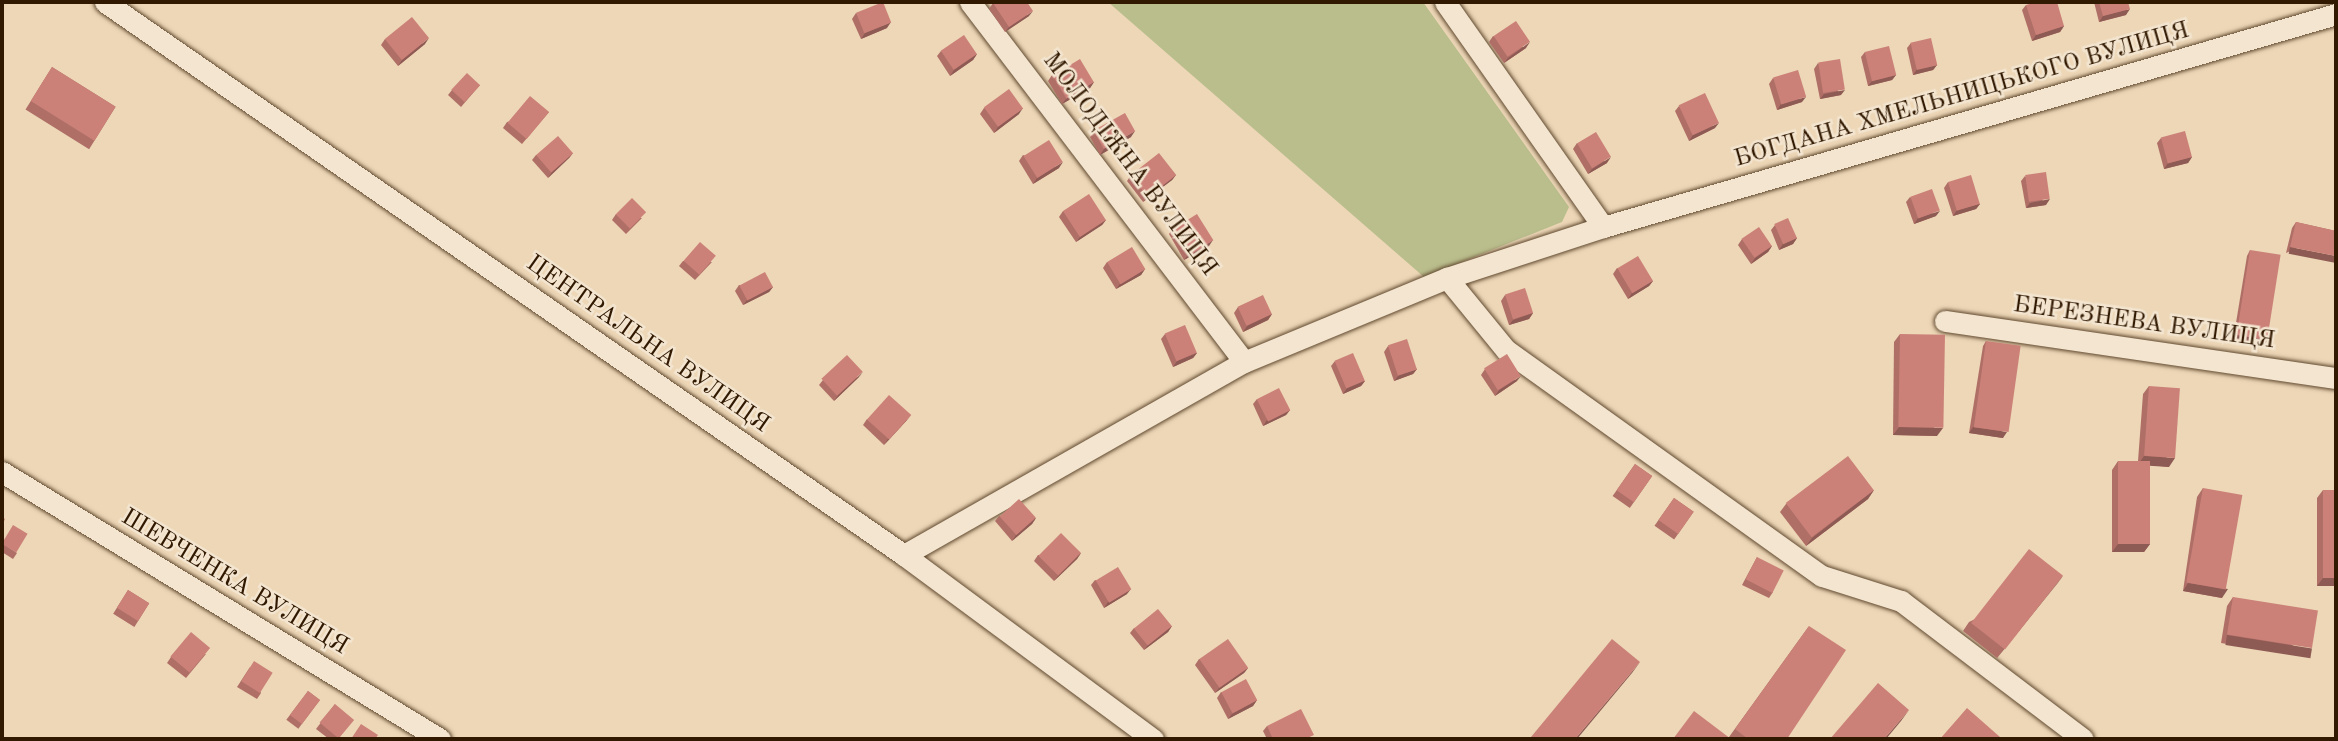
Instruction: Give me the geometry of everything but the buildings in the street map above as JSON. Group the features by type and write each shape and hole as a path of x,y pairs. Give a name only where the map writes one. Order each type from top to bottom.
{"street":[{"name":"ЦЕНТРАЛЬНА ВУЛИЦЯ","path":"105,2 904,555 1153,739"},
{"name":"МОЛОДІЖНА ВУЛИЦЯ","path":"970,2 1244,362"},
{"path":"1445,2 1603,227"},
{"name":"БОГДАНА ХМЕЛЬНИЦЬКОГО ВУЛИЦЯ","path":"904,555 1244,362 1447,278 1603,227 2336,14"},
{"path":"1447,278 1506,350 1822,576 1901,601 2084,739"},
{"name":"БЕРЕЗНЕВА ВУЛИЦЯ","path":"1945,321 2336,378"},
{"name":"ШЕВЧЕНКА ВУЛИЦЯ","path":"2,472 440,739"}],"green space":[{"path":"1108,2 1423,2 1569,207 1562,222 1424,277"}]}
